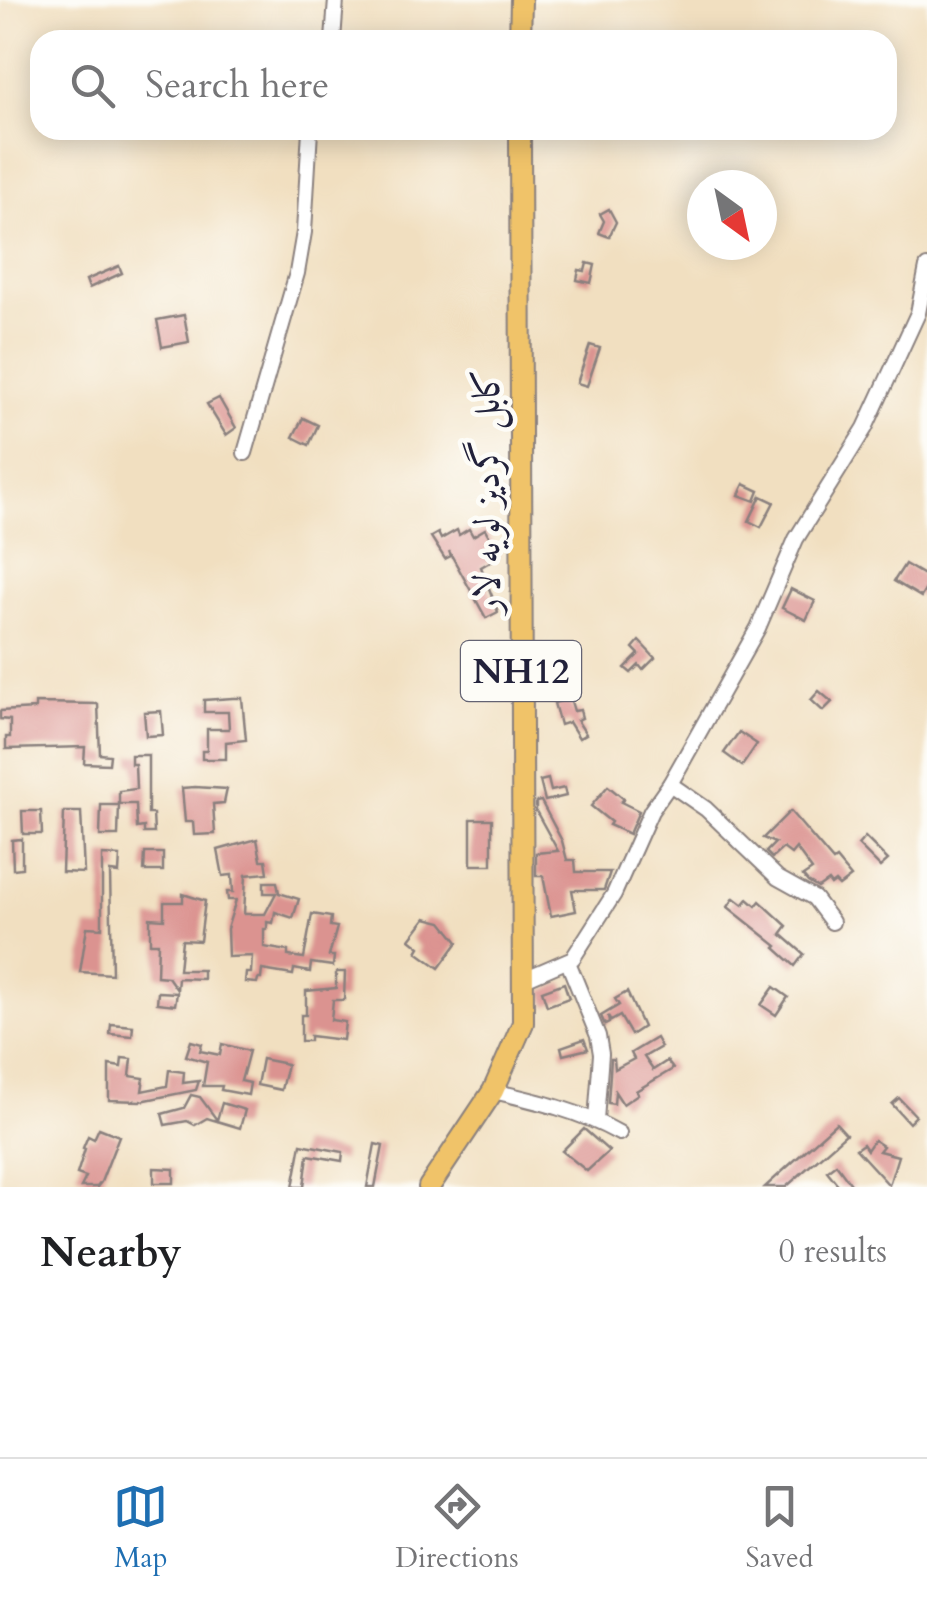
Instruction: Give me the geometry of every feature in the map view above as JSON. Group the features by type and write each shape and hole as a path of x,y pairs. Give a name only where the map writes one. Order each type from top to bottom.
{"highway":[{"path":"520,30 521,0"},
{"name":"کابل گردیز لویه لار","path":"429,1187 493,1090 523,1024 520,140"}],"street":[{"path":"334,30 336,0"},
{"path":"245,453 297,273 304,232 309,140"},
{"path":"522,980 568,962 614,894 651,811 758,628 796,540 864,428 918,313 927,267"},
{"path":"670,784 706,809 778,878 814,898 832,922"},
{"path":"568,962 598,1036 601,1054 596,1120"},
{"path":"493,1090 596,1120 619,1134"}],"building":[{"path":"609,209 616,222 609,237 599,233 604,221 600,214"},
{"path":"587,263 595,265 591,283 577,280 579,270 585,271"},
{"path":"119,266 122,273 89,288 86,280"},
{"path":"184,315 189,342 162,347 157,320"},
{"path":"590,345 600,348 587,386 577,383"},
{"path":"219,398 236,428 226,435 207,404"},
{"path":"303,418 318,425 309,445 293,437"},
{"path":"744,484 759,491 755,501 739,495"},
{"path":"761,496 774,502 761,527 749,521"},
{"path":"469,529 473,536 485,529 500,556 481,567 498,612 486,618 449,551 451,556 445,559 431,537 438,533 441,539 457,530 459,535"},
{"path":"905,564 927,577 921,597 894,581"},
{"path":"791,589 815,601 806,620 782,608"},
{"path":"639,641 655,658 643,670 639,665 631,673 625,668 639,654 633,648"},
{"path":"556,668 560,680 543,686 539,674"},
{"path":"819,691 832,702 823,711 811,700"},
{"path":"242,698 246,740 226,742 226,759 202,759 202,751 207,751 207,729 229,729 228,712 204,712 204,700"},
{"path":"570,698 574,711 580,710 582,718 577,720 586,734 579,738 569,722 560,725 554,703"},
{"path":"35,703 98,704 100,754 110,755 109,764 84,763 85,747 6,749 10,720 0,719 0,711 35,709"},
{"path":"161,711 163,735 146,736 144,712"},
{"path":"739,732 757,744 742,766 724,753"},
{"path":"131,755 148,755 148,814 153,814 154,833 137,828 136,804 119,804 119,791 136,789"},
{"path":"548,779 551,791 564,788 566,796 545,801 540,781"},
{"path":"608,786 624,799 621,802 639,811 629,834 609,825 611,822 591,806"},
{"path":"182,788 227,789 224,803 213,804 215,834 194,835 193,822 185,822"},
{"path":"541,801 562,841 567,860 575,860 576,872 610,872 604,890 572,890 576,911 551,916 543,876 536,876 536,853 558,851 536,811 536,802"},
{"path":"101,805 119,805 118,836 100,836"},
{"path":"22,811 41,811 42,834 23,834"},
{"path":"790,811 851,877 839,886 828,881 818,888 803,876 812,870 796,848 791,854 783,848 772,858 766,852 775,843 763,838"},
{"path":"64,812 81,812 84,873 62,872"},
{"path":"471,819 492,819 492,865 471,865"},
{"path":"865,837 888,860 880,867 858,845"},
{"path":"22,839 22,868 13,869 12,840"},
{"path":"257,839 268,873 246,875 244,914 265,914 276,893 264,893 264,882 277,882 279,893 299,899 293,918 275,912 273,923 267,922 264,947 304,958 312,914 331,917 330,926 337,927 329,956 334,956 333,966 311,963 310,972 294,969 293,975 262,970 257,983 245,982 246,973 251,973 252,956 228,957 227,929 236,900 228,900 227,892 233,892 232,875 223,876 218,850"},
{"path":"145,853 163,853 163,871 144,871"},
{"path":"102,855 120,856 119,873 110,872 112,974 80,972 87,927 102,928"},
{"path":"183,894 205,901 200,941 182,940 179,970 203,970 203,979 178,978 177,990 168,977 157,976 158,943 150,943 150,918 164,919 164,902 183,902"},
{"path":"734,898 743,905 748,899 756,906 760,901 787,926 781,934 804,954 795,966 777,946 728,907"},
{"path":"426,918 442,922 458,942 439,968 417,952 420,947 410,939"},
{"path":"336,972 345,972 344,1000 333,1000 331,1020 345,1022 343,1040 310,1036 310,1041 301,1041 306,991 336,988"},
{"path":"564,983 569,998 547,1006 542,991"},
{"path":"774,987 788,997 776,1015 761,1005"},
{"path":"158,992 177,993 175,1005 157,1003"},
{"path":"627,992 643,1027 631,1035 620,1016 611,1021 608,1016 609,1023 605,1025 601,1016 619,1005 615,999"},
{"path":"111,1024 133,1026 132,1036 110,1034"},
{"path":"656,1038 661,1047 644,1057 653,1070 667,1061 673,1069 636,1091 638,1094 623,1104 615,1092 614,1104 608,1103 611,1059 615,1069 634,1059 631,1053"},
{"path":"584,1039 588,1049 563,1055 561,1047"},
{"path":"191,1041 202,1044 200,1051 220,1055 222,1044 249,1051 241,1081 250,1083 248,1095 221,1090 222,1086 203,1086 207,1062 186,1056"},
{"path":"122,1058 132,1059 130,1076 144,1078 142,1091 167,1086 169,1070 184,1072 183,1083 199,1081 196,1090 141,1101 109,1100 109,1065 121,1067"},
{"path":"262,1059 287,1064 281,1090 257,1085"},
{"path":"191,1095 200,1097 217,1120 222,1103 245,1110 240,1128 207,1118 195,1125 187,1121 165,1125 162,1114 184,1108"},
{"path":"899,1098 916,1116 909,1123 892,1104"},
{"path":"836,1123 846,1134 786,1187 765,1187"},
{"path":"99,1128 119,1136 101,1182 97,1187 81,1187 86,1177 77,1174 83,1148 88,1136 94,1139"},
{"path":"584,1129 609,1151 587,1171 562,1151"},
{"path":"874,1140 883,1146 879,1151 898,1156 889,1185 856,1149 863,1144 867,1150"},
{"path":"301,1144 343,1152 342,1161 308,1155 304,1187 293,1187"},
{"path":"375,1144 383,1146 375,1187 367,1187"},
{"path":"836,1164 853,1187 840,1187 827,1171"},
{"path":"154,1168 174,1169 174,1183 154,1183"}]}
